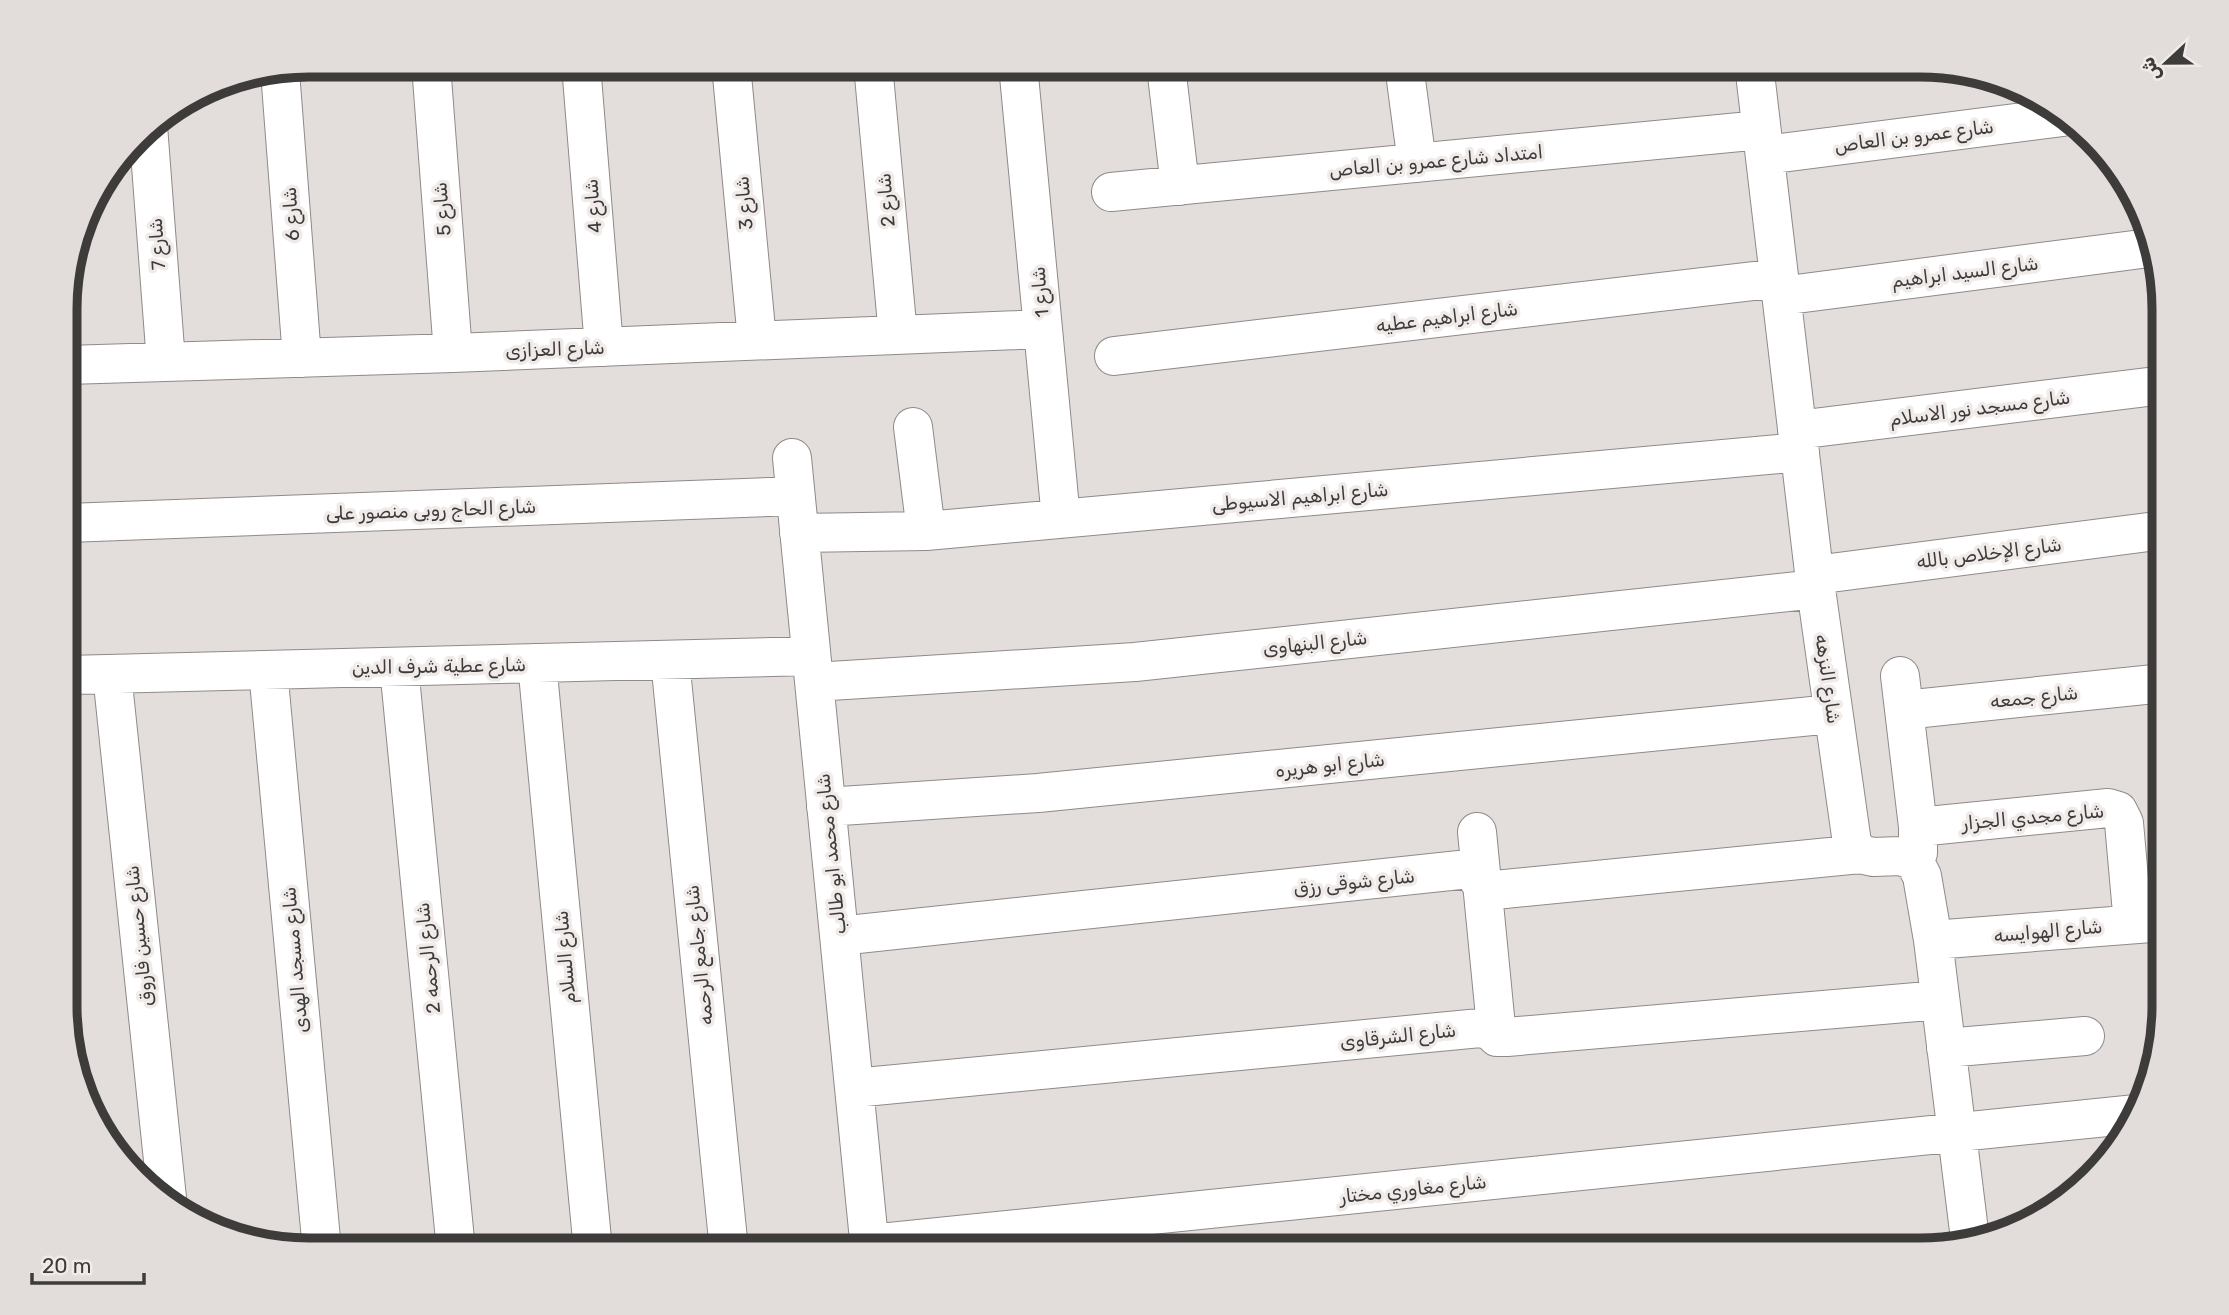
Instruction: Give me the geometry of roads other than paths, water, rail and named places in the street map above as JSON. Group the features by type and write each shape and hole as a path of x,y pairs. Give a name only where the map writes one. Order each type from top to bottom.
{"street":[{"name":"شارع 5","path":"431,77 453,353"},
{"name":"شارع 4","path":"582,77 604,347"},
{"name":"شارع 3","path":"732,77 757,340"},
{"name":"شارع 2","path":"874,77 898,335"},
{"name":"شارع 1","path":"1019,77 1061,519"},
{"path":"1167,77 1180,186"},
{"path":"1406,77 1417,163"},
{"name":"شارع النزهه","path":"1755,77 1832,714 1852,843 1860,854"},
{"name":"شارع 6","path":"281,79 302,358"},
{"name":"شارع عمرو بن العاص","path":"1763,142 2051,118"},
{"name":"شارع 7","path":"149,142 166,362"},
{"name":"امتداد شارع عمرو بن العاص","path":"1111,192 1417,163 1763,142"},
{"name":"شارع السيد ابراهيم","path":"1780,287 2144,248"},
{"name":"شارع ابراهيم عطيه","path":"1114,356 1780,287"},
{"name":"شارع العزازى","path":"77,365 453,353 1043,329"},
{"name":"شارع مسجد نور الاسلام","path":"1798,441 2152,387"},
{"path":"913,427 926,531"},
{"name":"شارع ابراهيم الاسيوطى","path":"797,514 926,531 1798,441"},
{"name":"شارع محمد ابو طالب","path":"792,458 869,1238"},
{"name":"شارع الحاج روبى منصور على","path":"77,523 797,514"},
{"name":"شارع الإخلاص بالله","path":"1815,582 2152,532"},
{"name":"شارع البنهاوى","path":"813,669 1136,662 1815,582"},
{"name":"شارع عطية شرف الدين","path":"77,676 670,660 813,669"},
{"name":"شارع جامع الرحمه","path":"670,660 728,1238"},
{"name":"شارع السلام","path":"537,663 592,1238"},
{"name":"شارع الرحمه 2","path":"400,667 455,1238"},
{"name":"شارع مسجد الهدى","path":"268,670 321,1238"},
{"name":"شارع حسين فاروق","path":"112,674 166,1188"},
{"name":"شارع جمعه","path":"1916,844 1902,693 2152,683"},
{"name":"شارع ابو هريره","path":"826,807 1065,790 1832,714"},
{"name":"شارع مجدي الجزار","path":"1916,844 2108,808 2118,811 2124,823 2148,923"},
{"path":"1477,832 1497,1037"},
{"path":"1860,854 1872,857 1901,856 1916,844 1933,940 1969,1233"},
{"name":"شارع شوقى رزق","path":"839,936 1469,869 1482,886 1495,890 1860,854"},
{"name":"شارع الهوايسه","path":"1933,940 2148,923"},
{"name":"شارع الشرقاوى","path":"854,1088 1480,1028 1491,1031 1497,1037 1940,1000"},
{"path":"1946,1048 2085,1036"},
{"name":"شارع مغاوري مختار","path":"956,1238 2124,1115"}]}
